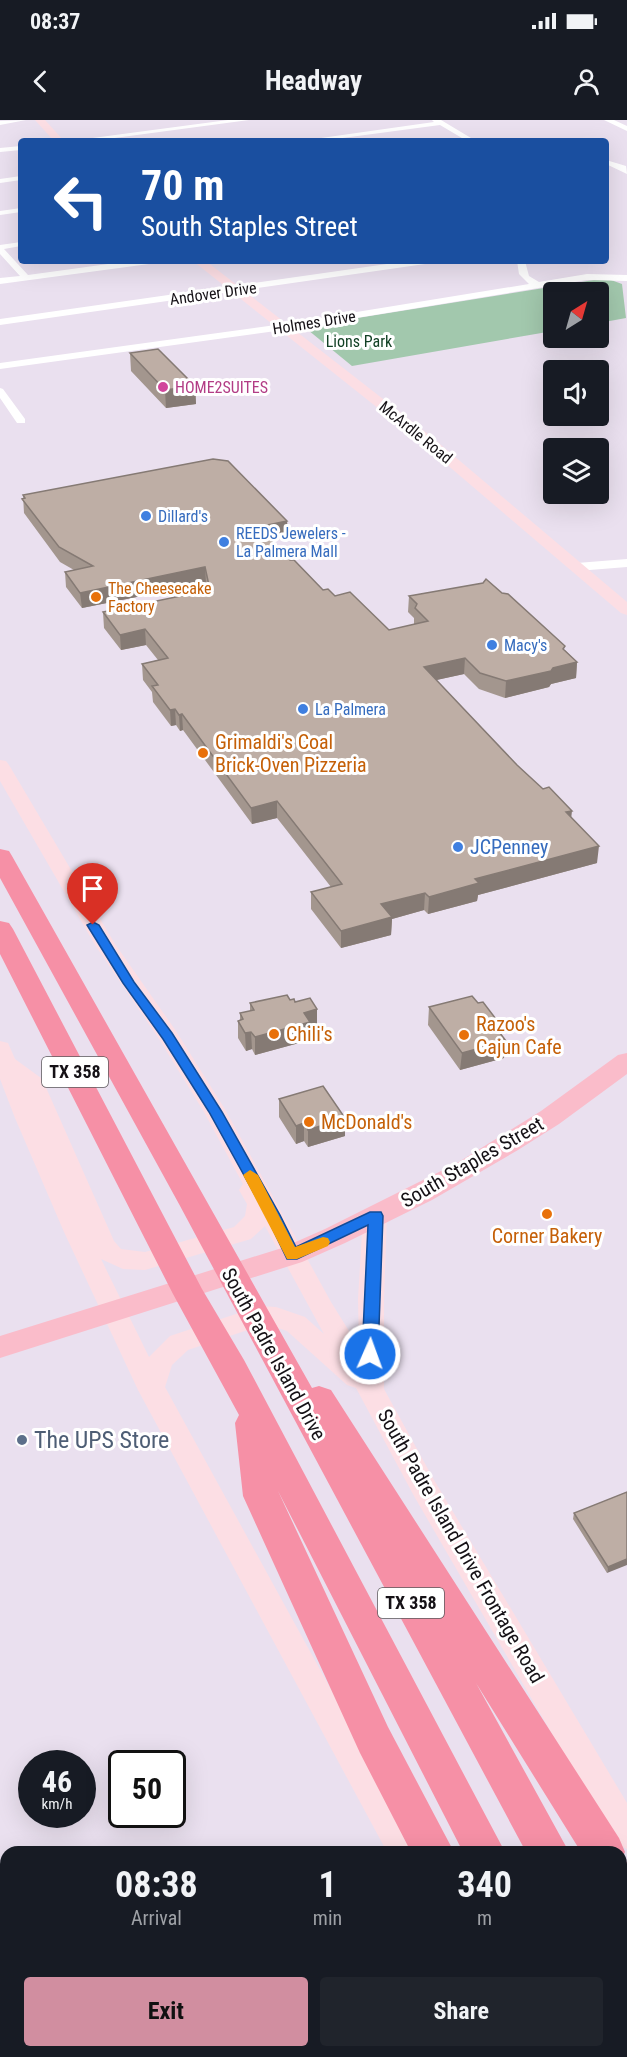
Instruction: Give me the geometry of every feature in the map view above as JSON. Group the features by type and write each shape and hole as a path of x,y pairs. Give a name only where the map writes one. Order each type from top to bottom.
{"highway":[{"name":"South Padre Island Drive","path":"0,856 194,1204 545,1846"},
{"name":"TX 358","path":"0,929 189,1294 232,1370 482,1846"},
{"path":"274,1354 315,1394 599,1846"},
{"path":"250,1406 261,1496 374,1740 430,1846"}],"main road":[{"path":"40,120 56,138"},
{"name":"McArdle Road","path":"203,264 435,448 627,610"},
{"name":"South Padre Island Drive Frontage Road","path":"0,765 105,945 168,1036 215,1112 273,1215 292,1255 373,1393 424,1488 627,1833"},
{"path":"3,1055 33,1083 104,1246 123,1260 145,1261 242,1233 256,1220 259,1204 212,1122 215,1112"},
{"path":"3,1055 21,1109 111,1310 151,1390 353,1754 401,1846"},
{"name":"South Staples Street","path":"0,1347 111,1310 292,1255 375,1216 494,1153 551,1116 627,1061"},
{"path":"373,1393 370,1372 375,1216"},
{"path":"151,1390 161,1359 179,1343 261,1316 276,1317 296,1324 373,1393"}],"street":[{"path":"0,123 22,120"},
{"path":"98,138 245,120"},
{"path":"608,120 627,129"},
{"path":"325,138 439,122 467,138"},
{"path":"0,150 18,148"},
{"path":"609,162 627,160"},
{"path":"609,163 627,172"},
{"path":"0,181 18,178"},
{"path":"0,213 18,210"},
{"path":"0,248 18,245"},
{"path":"0,248 26,277"},
{"path":"0,281 126,264"},
{"name":"Andover Drive","path":"0,322 405,264"},
{"path":"522,264 528,281 540,285"},
{"name":"Holmes Drive","path":"0,366 283,327 587,278 627,278"},
{"path":"0,392 21,421"},
{"path":"577,567 627,563"}],"green space":[{"name":"Lions Park","path":"611,280 622,284 626,318 609,321 609,282 582,282"},
{"name":"Lions Park","path":"543,288 543,333 352,366 308,330 314,325"}],"building":[{"path":"158,349 195,386 165,390 130,353"},
{"name":"La Palmera","path":"213,459 228,461 287,521 258,527 290,560 294,560 323,590 328,589 335,596 350,592 389,630 428,621 415,608 417,604 409,596 483,583 486,579 502,593 508,594 565,646 563,649 577,662 553,668 551,671 506,681 480,673 465,658 424,667 517,765 543,789 549,787 572,811 566,812 599,846 475,879 479,883 429,897 425,893 381,904 392,917 341,931 311,892 342,884 277,801 251,808 182,714 179,715 175,709 170,710 152,686 158,685 142,664 168,658 145,629 120,635 103,612 210,590 205,567 80,593 65,572 93,566 59,547 22,499 25,498 23,495"},
{"path":"287,995 295,1002 310,998 317,1009 304,1013 310,1022 255,1037 251,1032 245,1033 238,1021 243,1019 240,1013 254,1010 250,1003"},
{"path":"472,996 478,1003 483,1002 502,1027 497,1029 506,1041 462,1053 429,1007"},
{"path":"323,1086 345,1118 308,1130 304,1123 296,1126 279,1099"},
{"path":"627,1492 627,1559 608,1567 574,1513"}],"slow traffic":[{"path":"250,1175 292,1255 323,1242"}],"place":[{"name":"HOME2SUITES","path":"163,387"},
{"name":"Dillard's","path":"146,516"},
{"name":"REEDS Jewelers - La Palmera Mall","path":"224,542"},
{"name":"The Cheesecake Factory","path":"96,597"},
{"name":"Macy's","path":"492,645"},
{"name":"La Palmera","path":"303,709"},
{"name":"Grimaldi's Coal Brick-Oven Pizzeria","path":"203,753"},
{"name":"JCPenney","path":"458,847"},
{"name":"Chili's","path":"274,1034"},
{"name":"Razoo's Cajun Cafe","path":"464,1035"},
{"name":"McDonald's","path":"309,1122"},
{"name":"Corner Bakery","path":"547,1214"},
{"name":"The UPS Store","path":"22,1440"}],"route":[{"path":"93,925 129,983 168,1036 215,1112 273,1215 292,1255 375,1216 370,1354"}]}
